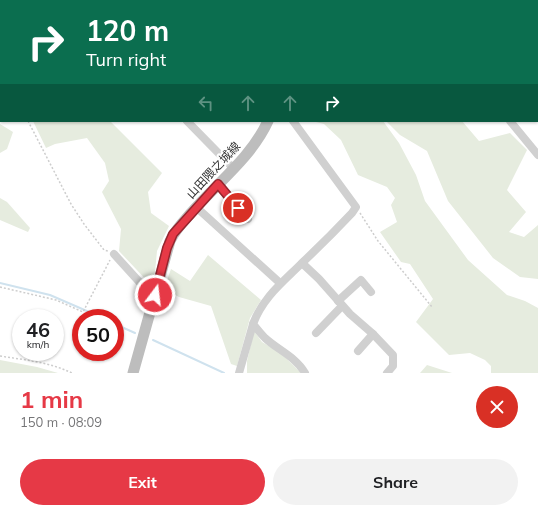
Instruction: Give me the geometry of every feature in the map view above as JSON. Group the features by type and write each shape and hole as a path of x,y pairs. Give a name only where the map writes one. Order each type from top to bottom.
{"main road":[{"name":"山田隈之城線","path":"133,373 170,240 196,207 234,169 253,147 262,134 268,122"}],"street":[{"path":"187,122 234,169"},
{"path":"239,373 258,311 280,284 352,213 356,207 294,122"},
{"path":"511,122 538,155"},
{"path":"218,184 248,219"},
{"path":"196,207 280,284"},
{"path":"114,254 143,286 155,295"},
{"path":"302,263 393,355 393,366 387,373"},
{"path":"316,332 361,280 371,292"},
{"path":"253,324 266,339 285,352 302,367 305,373"},
{"path":"358,351 373,334"}],"path":[{"path":"0,287 56,300 83,312 114,254 104,250 84,224 60,184 29,122"},
{"path":"356,207 378,241 432,307"},
{"path":"0,356 40,362 62,368 72,373"}],"shaded area":[{"path":"33,122 111,122 162,173 148,192 151,213 169,226 157,251 152,286 119,251 121,229 102,192 109,181 105,163 87,138 55,144 46,148"},
{"path":"316,122 384,122 399,143 416,175 425,201 468,260 507,295 525,301 538,308 538,373 491,373 491,366 485,360 470,353 449,355 416,322 433,299 410,264 401,262 380,232 397,222 391,205 395,198 387,187 358,175 341,140 324,124"},
{"path":"387,122 463,122 479,141 510,133 527,150 507,190 526,212 509,232 524,237 538,225 538,279 520,277 493,258 448,201 427,151 400,135"},
{"path":"0,124 13,132 7,149 0,153"},
{"path":"0,198 7,202 30,228 28,232 0,220"},
{"path":"208,255 261,300 250,318 237,366 231,364 211,306 179,297 164,289 171,269 190,281"},
{"path":"254,331 262,342 281,353 301,373 247,373 247,361"},
{"path":"0,360 37,367 58,373 0,373"},
{"path":"427,365 452,373 420,373"}],"waterway":[{"path":"0,283 50,295 82,309"},
{"path":"124,328 135,333"},
{"path":"153,340 224,373"}],"route":[{"path":"155,295 167,248 173,234 218,184 238,208"}]}
